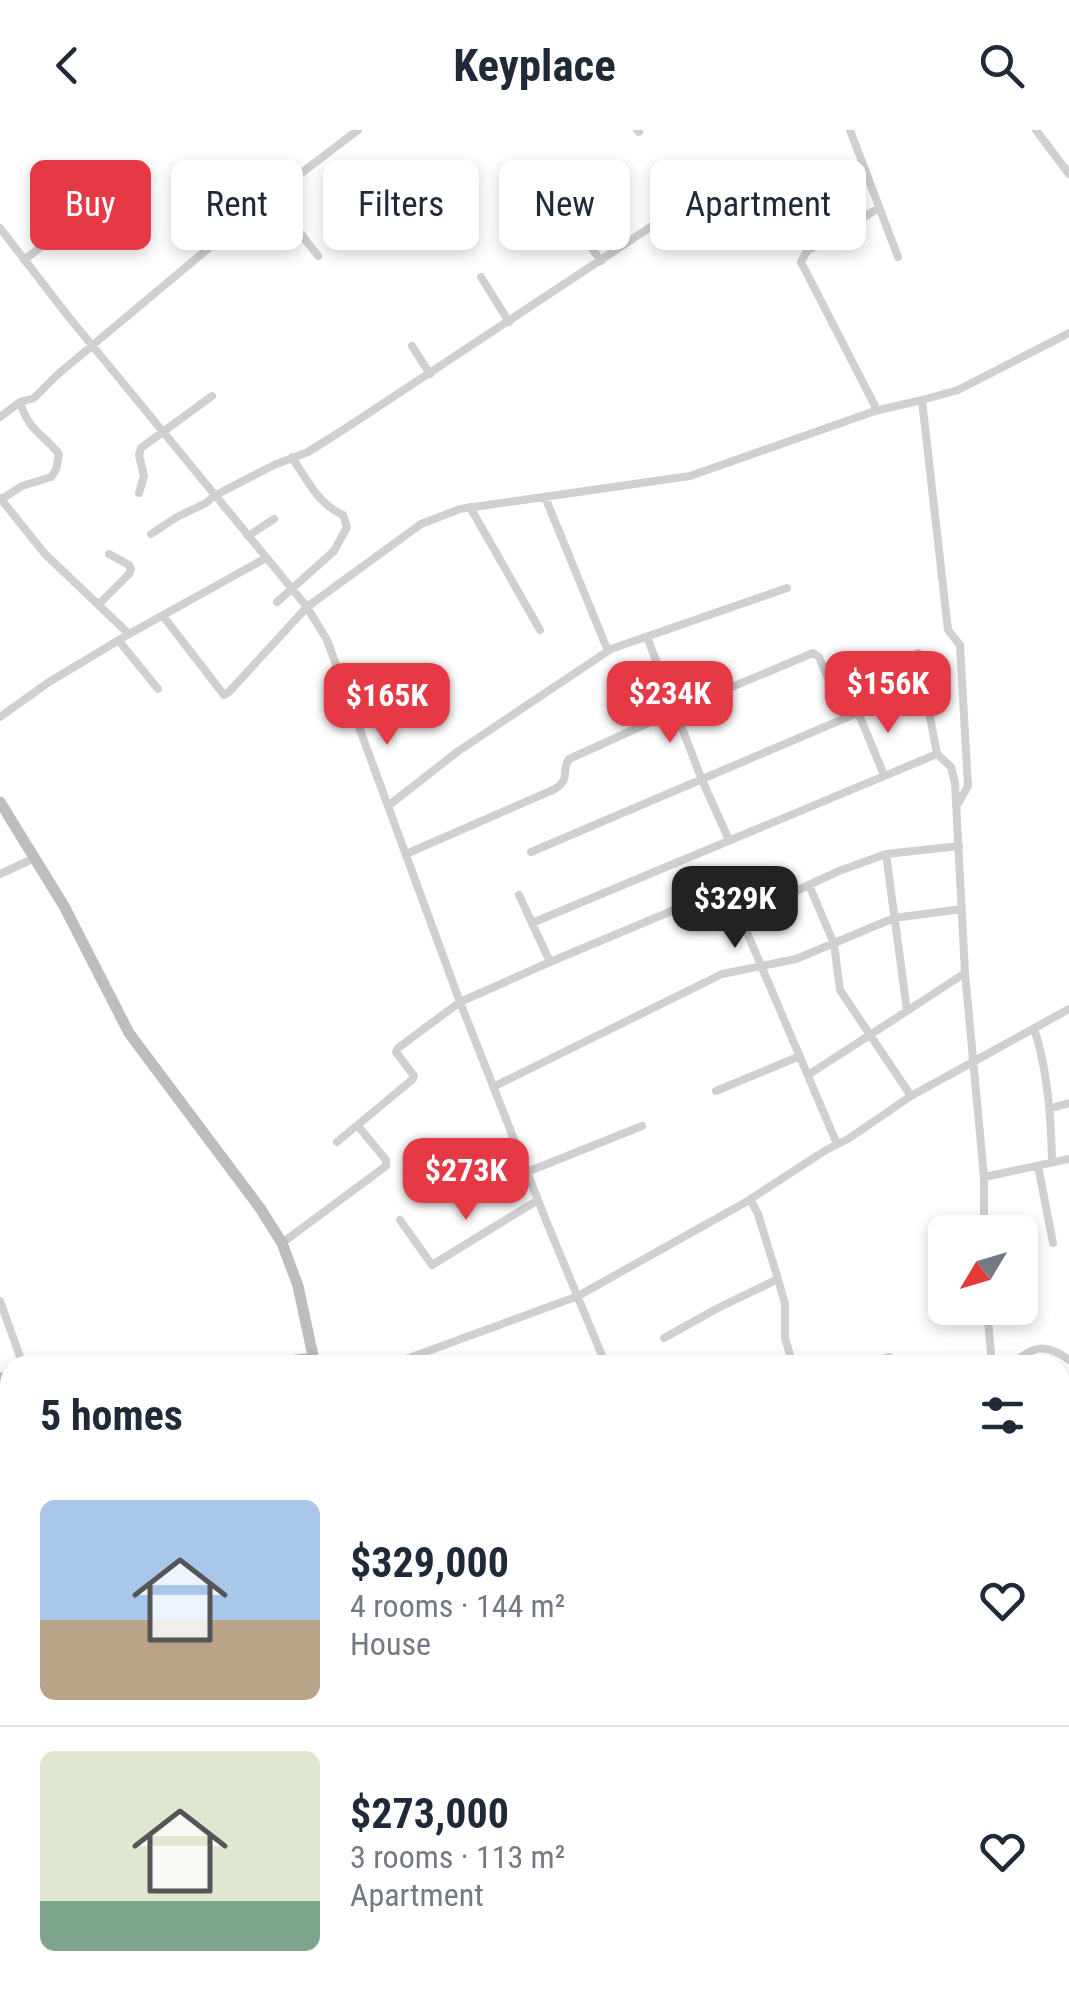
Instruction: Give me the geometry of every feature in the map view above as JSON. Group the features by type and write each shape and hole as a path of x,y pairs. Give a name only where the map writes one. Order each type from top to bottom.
{"street":[{"path":"339,130 346,139"},
{"path":"303,172 358,130"},
{"path":"850,130 898,257"},
{"path":"1036,130 1069,174"},
{"path":"875,411 801,262 807,252 879,208"},
{"path":"0,228 307,607 327,640 460,1002 602,1355"},
{"path":"151,534 214,496 308,452 650,228"},
{"path":"303,237 318,256"},
{"path":"24,260 37,250"},
{"path":"1,414 34,398 207,250"},
{"path":"593,250 601,261"},
{"path":"481,276 509,322"},
{"path":"163,616 224,695 228,694 307,607 420,524 470,507 690,476 875,411 958,390 1069,334"},
{"path":"412,346 430,374"},
{"path":"139,493 144,476 140,448 212,396"},
{"path":"922,400 948,630 960,645 968,786 956,807"},
{"path":"20,402 32,428 60,454 51,477 1,498 45,554 129,634"},
{"path":"276,602 334,550 346,528 343,515 319,499 292,458"},
{"path":"545,497 608,652"},
{"path":"470,507 540,630"},
{"path":"248,536 274,519"},
{"path":"99,604 131,569 109,554"},
{"path":"0,717 48,682 266,558"},
{"path":"388,806 457,752 608,652 787,588"},
{"path":"647,637 728,840"},
{"path":"119,641 158,689"},
{"path":"406,854 563,784 568,759 813,653 819,657 845,718"},
{"path":"918,653 937,754 954,774 984,1215"},
{"path":"532,852 923,685"},
{"path":"858,712 884,774"},
{"path":"532,923 937,754"},
{"path":"0,802 64,906 129,1033 260,1208 282,1244 298,1286 313,1355"},
{"path":"740,917 838,871 886,854 958,846"},
{"path":"886,854 907,1011"},
{"path":"0,874 35,858"},
{"path":"809,885 834,944 840,990 912,1096"},
{"path":"337,1142 413,1079 398,1056 398,1048 460,1002 726,891 837,1144"},
{"path":"519,895 550,962"},
{"path":"493,1086 722,974 796,960 894,918 962,908"},
{"path":"808,1075 965,973"},
{"path":"417,1355 578,1296 750,1199 912,1096 1069,1010"},
{"path":"1034,1028 1051,1108 1052,1162"},
{"path":"716,1092 800,1056"},
{"path":"1051,1108 1069,1103"},
{"path":"282,1244 386,1166 386,1160 358,1126"},
{"path":"527,1172 642,1126"},
{"path":"984,1177 1069,1159"},
{"path":"1038,1166 1053,1243"},
{"path":"750,1199 785,1304 785,1338 790,1355"},
{"path":"400,1220 432,1265 538,1200"},
{"path":"664,1338 778,1279"},
{"path":"0,1301 19,1355"},
{"path":"988,1325 991,1355"},
{"path":"1023,1355 1040,1348 1062,1355"}]}
